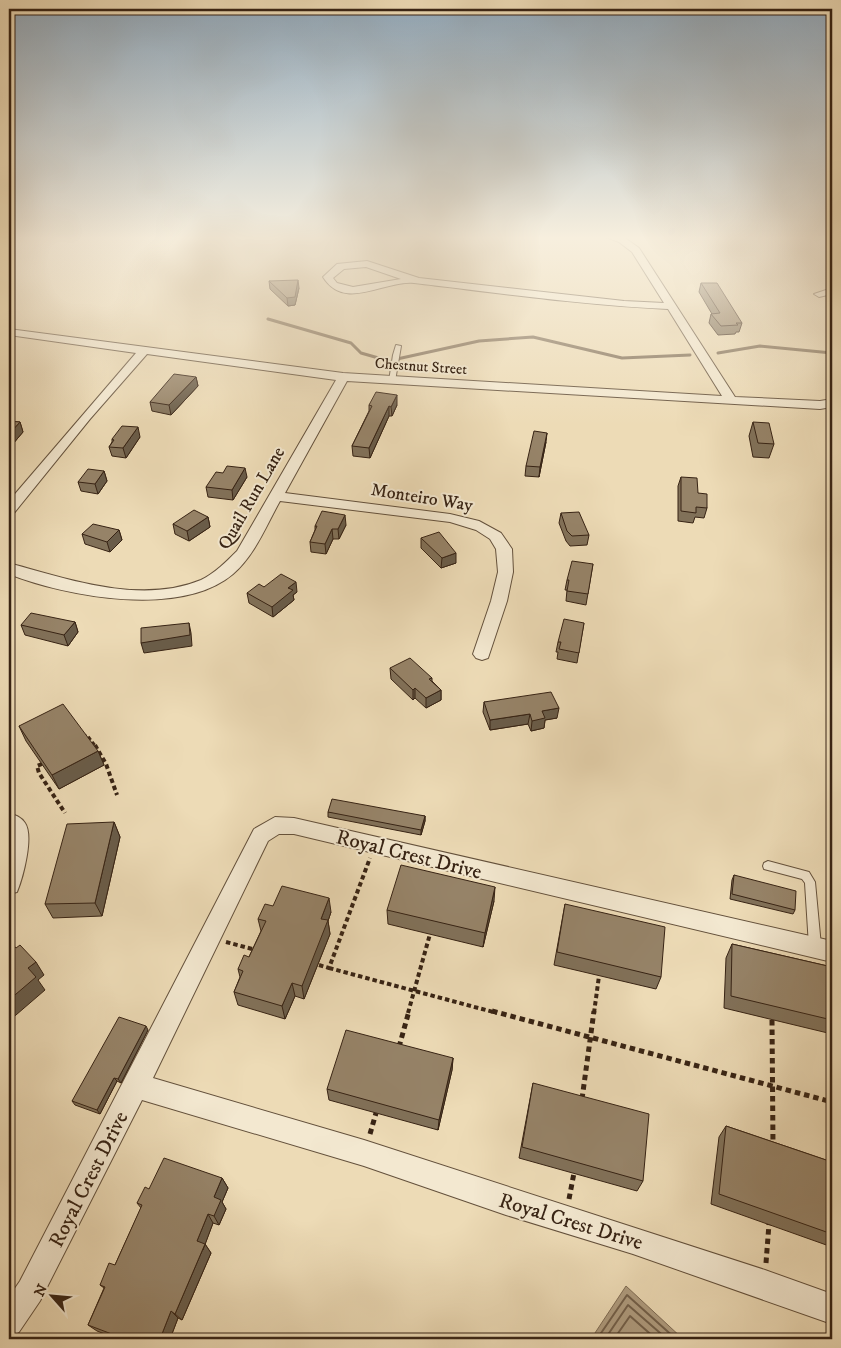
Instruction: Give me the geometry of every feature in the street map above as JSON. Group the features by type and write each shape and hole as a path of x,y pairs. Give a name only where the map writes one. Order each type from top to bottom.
{"street":[{"path":"579,299 624,304 671,306"},
{"path":"667,299 731,400"},
{"name":"Chestnut Street","path":"9,332 343,377 830,404"},
{"path":"9,510 86,416 145,349"},
{"name":"Quail Run Lane","path":"9,568 22,574 98,591 137,596 162,596 184,591 215,579 236,562 276,496 343,377"},
{"name":"Monteiro Way","path":"276,496 450,518 473,523 487,530 504,548 507,566 482,654"},
{"path":"9,821 16,828 16,859 9,886"},
{"name":"Royal Crest Drive","path":"9,1322 30,1291 136,1086 208,937 261,836 275,825 294,826 462,867 824,949"},
{"name":"Royal Crest Drive","path":"136,1086 364,1153 765,1284 832,1309"}],"lane":[{"path":"392,381 396,365 394,358 398,346"},
{"path":"768,866 805,875 810,882 824,949"}],"path":[{"path":"83,737 88,735 99,748 110,770 116,795"},
{"path":"42,764 37,766 39,773 65,813"},
{"path":"329,968 356,900 374,845"},
{"path":"397,1055 430,934"},
{"path":"208,937 262,951"},
{"path":"319,965 832,1102"},
{"path":"581,1108 599,976"},
{"path":"772,1020 773,1155"},
{"path":"566,1220 574,1173"},
{"path":"765,1284 769,1224"}],"water":[{"path":"626,1286 683,1339 591,1339"}],"building":[{"path":"711,299 727,299 742,323 721,326 711,314 720,313"},
{"path":"174,374 196,377 169,405 150,402"},
{"path":"376,392 397,395 391,407 389,406 369,448 352,446 372,406 369,405"},
{"path":"9,421 20,422 9,434"},
{"path":"753,422 769,423 774,444 758,443"},
{"path":"122,426 138,427 123,448 109,447 114,440 112,439"},
{"path":"534,431 547,433 540,467 526,466"},
{"path":"227,466 245,468 232,490 206,487 216,472 223,473"},
{"path":"88,469 104,471 95,484 78,482"},
{"path":"681,477 697,478 698,493 707,494 707,508 696,507 696,513 681,511"},
{"path":"194,510 208,517 187,531 173,524"},
{"path":"322,511 345,515 338,529 332,529 325,544 310,542 317,526 315,526"},
{"path":"579,512 589,535 572,536 567,531 561,513"},
{"path":"93,524 119,530 107,542 82,534"},
{"path":"439,532 456,553 442,558 421,538"},
{"path":"572,561 593,564 588,594 567,591 569,580 567,580"},
{"path":"281,574 296,582 288,588 293,590 272,607 247,593 259,584 264,587"},
{"path":"31,613 75,622 64,635 21,625"},
{"path":"564,619 584,623 579,653 559,649 561,642 558,642"},
{"path":"189,623 190,635 141,643 141,628"},
{"path":"410,658 432,678 429,679 441,690 426,698 415,688 413,690 390,668"},
{"path":"551,692 559,708 542,711 545,718 532,721 530,714 490,720 484,702"},
{"path":"63,704 98,751 52,775 19,726"},
{"path":"332,799 425,816 421,830 328,812"},
{"path":"114,822 95,903 45,904 67,824"},
{"path":"401,865 495,887 485,933 387,910"},
{"path":"734,875 796,891 795,910 732,894"},
{"path":"830,881 832,882 832,908 831,908"},
{"path":"282,886 329,898 321,919 328,920 302,986 292,983 282,1006 234,992 243,971 238,969 244,955 249,957 266,921 258,919 265,904 273,906"},
{"path":"565,904 665,927 661,977 557,952"},
{"path":"9,940 16,948 20,945 36,962 28,968 36,977 9,1000"},
{"path":"732,944 832,967 832,1020 731,996"},
{"path":"119,1017 146,1026 118,1079 114,1078 97,1110 72,1101"},
{"path":"346,1030 453,1058 439,1120 327,1089"},
{"path":"533,1083 649,1114 643,1181 522,1147"},
{"path":"726,1126 832,1162 832,1234 719,1194"},
{"path":"164,1158 222,1178 214,1197 221,1200 214,1216 208,1214 197,1241 205,1244 175,1314 171,1311 160,1339 125,1339 88,1325 105,1287 100,1285 109,1263 115,1265 142,1205 137,1203 145,1187 149,1189"}],"waterway":[{"path":"268,319 351,343 361,353 389,361"},
{"path":"397,359 479,341 533,337 622,358 690,355"},
{"path":"718,353 760,346 832,353"}]}
